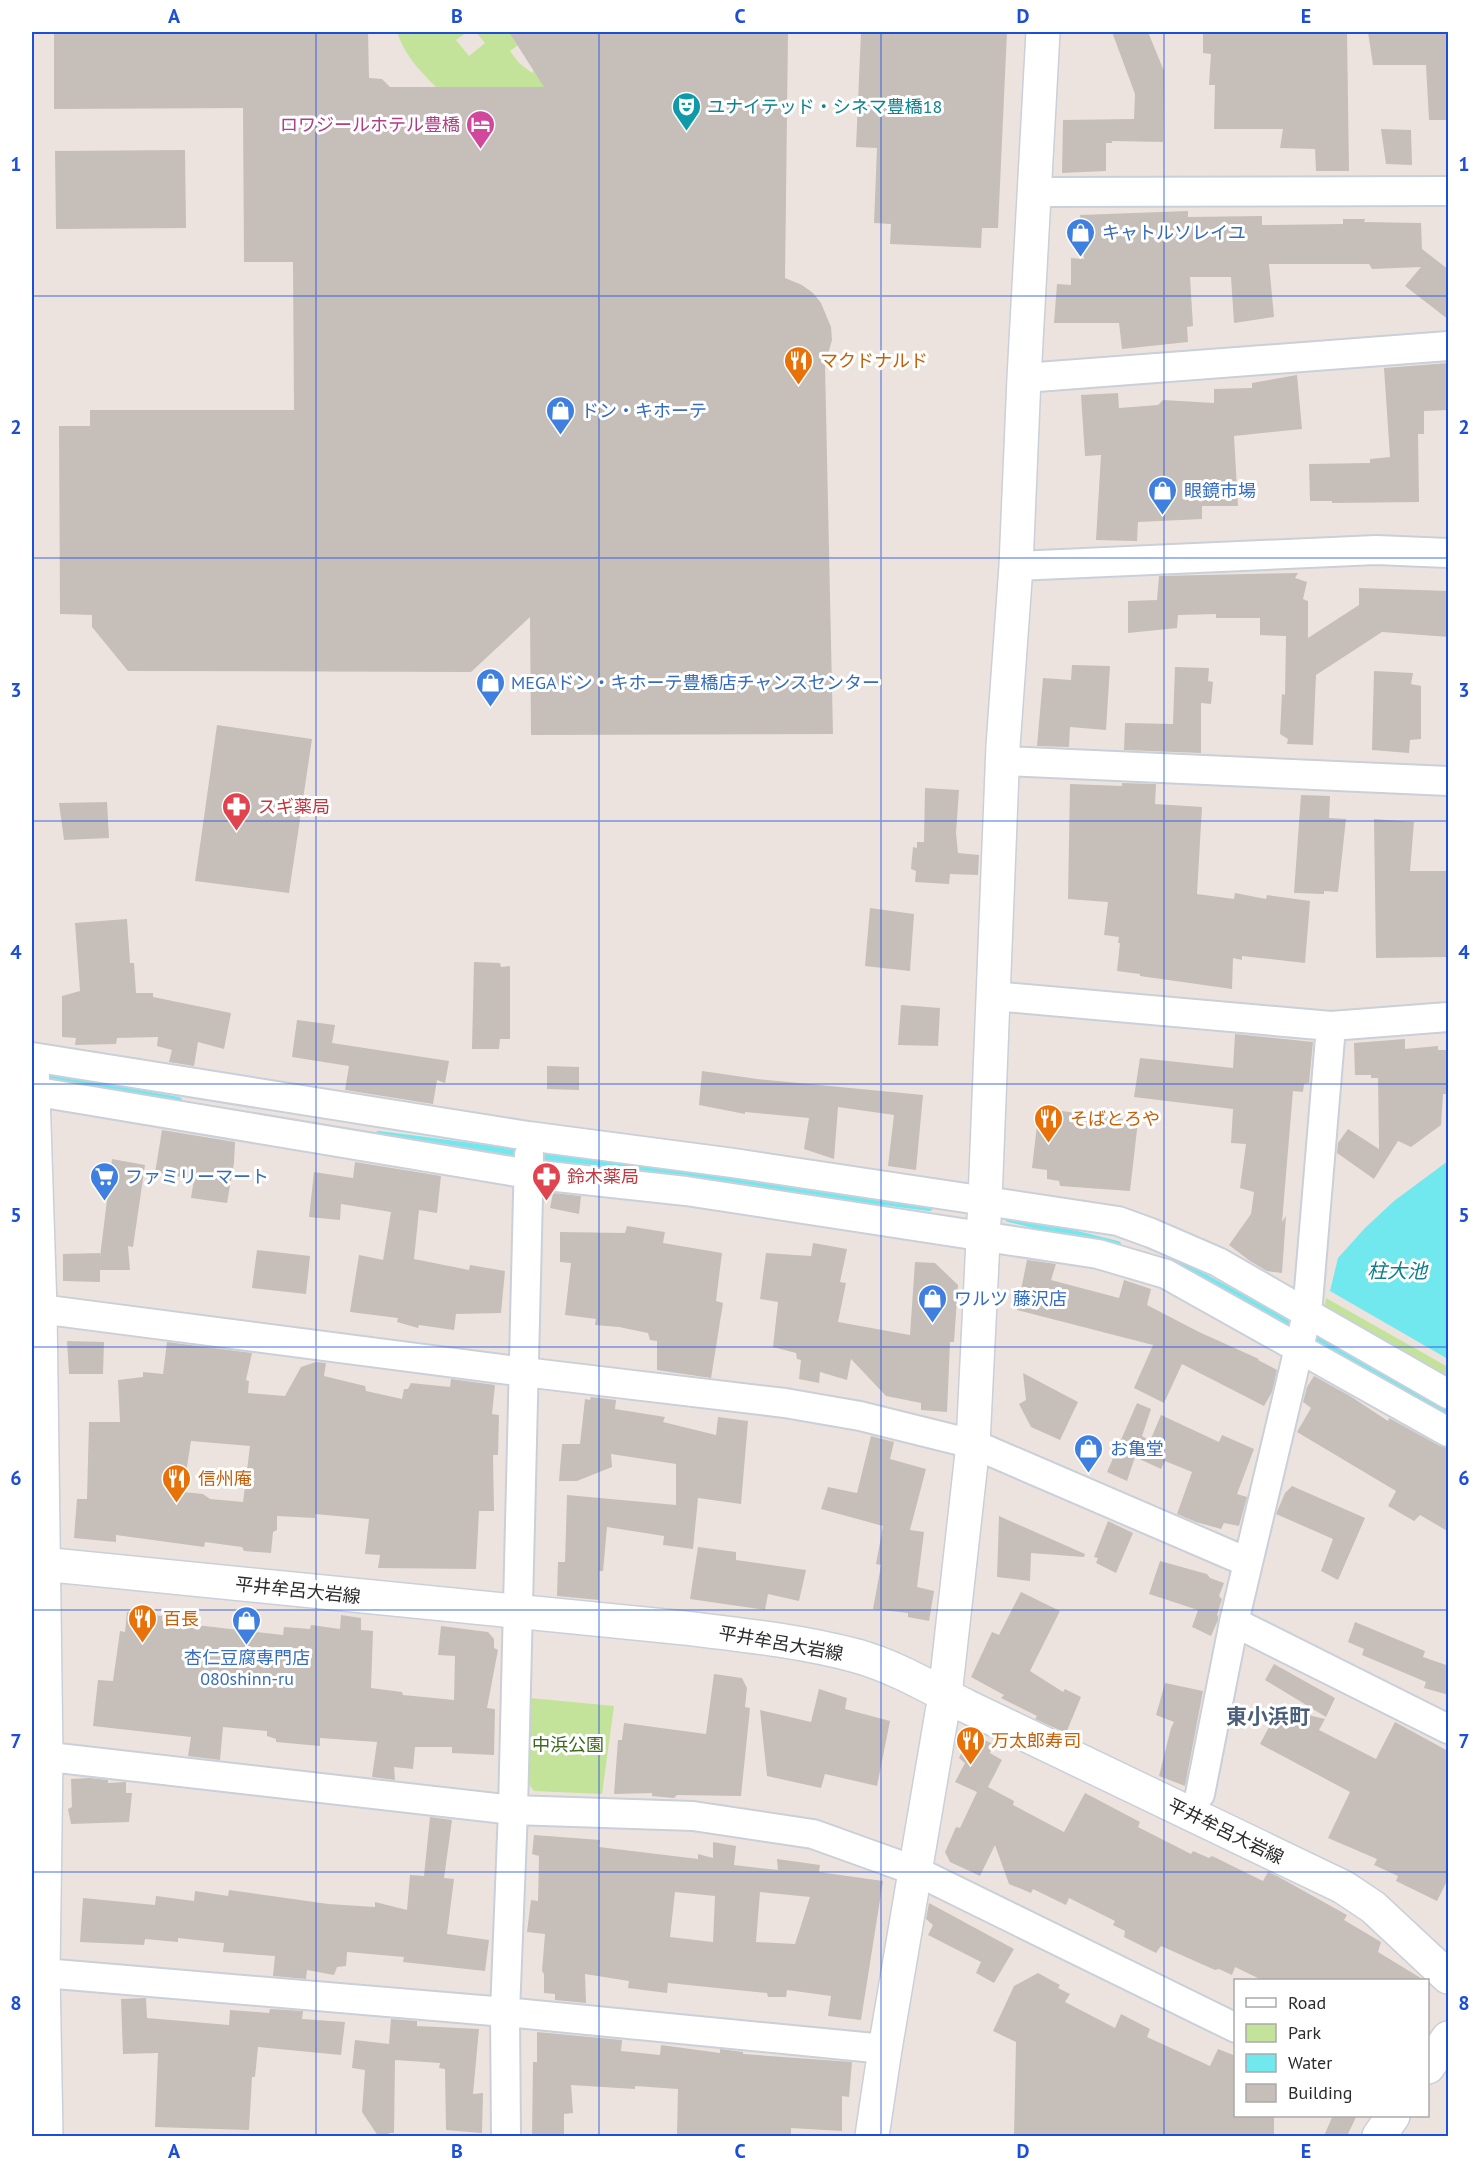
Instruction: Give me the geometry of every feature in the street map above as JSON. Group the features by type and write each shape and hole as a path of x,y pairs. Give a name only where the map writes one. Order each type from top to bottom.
{"street":[{"path":"872,2136 945,1695 973,1444 984,1235 1003,761 1016,566 1043,32"},
{"path":"1034,192 1449,191"},
{"path":"1024,378 1449,346"},
{"path":"1016,566 1376,550 1449,553"},
{"path":"1003,761 1449,781"},
{"path":"993,996 1331,1026 1449,1017"},
{"path":"1200,1794 1247,1562 1307,1314 1331,1026"},
{"path":"32,1057 528,1136 733,1162 1118,1221 1218,1262 1449,1394"},
{"path":"46,2136 37,1972 39,1756 37,1563 40,1309 32,1082 529,1174 686,1191 1098,1254 1166,1274 1449,1432"},
{"path":"506,2136 505,2012 513,1810 529,1174 528,1136"},
{"path":"40,1309 524,1372 785,1403 860,1416 973,1444 1247,1562"},
{"name":"平井牟呂大岩線","path":"37,1563 776,1639 859,1657 913,1678 1343,1887 1382,1915 1449,1977"},
{"path":"1234,1622 1449,1729"},
{"path":"39,1756 513,1810 693,1816 813,1834 916,1871 1234,2027"},
{"path":"37,1972 505,2012 885,2049"},
{"path":"1429,2066 1449,2038"},
{"path":"1379,2136 1392,2117"}],"green space":[{"path":"397,32 467,32 456,40 469,56 485,43 476,32 514,32 518,45 510,51 519,63 532,73 538,65 553,87 436,87 408,55"},
{"path":"1326,1298 1448,1367 1448,1384 1323,1314"},
{"name":"中浜公園","path":"530,1698 614,1706 602,1794 534,1791 526,1781"}],"water":[{"name":"柱大池","path":"1448,1161 1448,1359 1330,1291 1338,1258 1365,1228 1394,1201"}],"building":[{"path":"54,32 368,32 369,78 382,79 390,87 544,87 509,32 788,32 785,278 802,285 821,303 831,327 832,340 825,365 833,734 531,735 530,617 471,672 128,671 92,627 92,615 60,614 59,426 90,426 90,410 294,410 293,262 244,262 243,108 54,109"},
{"path":"861,32 1007,32 998,228 982,228 981,248 890,244 891,224 874,223 877,148 856,147"},
{"path":"1112,32 1148,32 1164,71 1163,142 1112,141 1112,143 1106,143 1106,171 1062,173 1063,120 1134,119 1135,94"},
{"path":"1203,32 1347,32 1349,171 1316,171 1315,149 1280,148 1283,129 1214,129 1215,85 1209,85 1211,54 1203,53"},
{"path":"1368,32 1449,33 1449,120 1429,120 1426,65 1373,65"},
{"path":"1381,129 1411,130 1412,165 1386,164"},
{"path":"185,150 186,228 56,229 55,151"},
{"path":"1188,211 1188,217 1262,216 1262,225 1343,224 1343,219 1365,219 1364,222 1421,223 1422,249 1449,270 1449,320 1405,286 1421,267 1372,269 1369,264 1269,264 1274,317 1234,323 1231,277 1190,277 1193,326 1187,327 1188,342 1122,349 1119,323 1054,323 1057,284 1071,285 1071,258 1084,259 1080,215"},
{"path":"1449,363 1449,410 1424,411 1424,434 1418,434 1419,502 1310,501 1309,464 1370,463 1370,459 1390,457 1384,368"},
{"path":"1297,375 1302,429 1234,436 1238,506 1202,506 1202,519 1138,522 1137,541 1096,540 1101,455 1085,456 1081,395 1118,393 1119,408 1158,405 1163,400 1214,403 1214,389 1252,388 1252,383"},
{"path":"1298,573 1295,578 1307,582 1303,599 1308,601 1308,638 1359,605 1359,588 1449,591 1449,637 1382,632 1316,675 1313,745 1287,744 1288,739 1280,734 1282,694 1285,695 1286,636 1260,635 1260,618 1216,618 1216,614 1178,615 1177,628 1128,633 1128,601 1157,600 1159,576"},
{"path":"1072,665 1110,666 1106,730 1070,727 1069,747 1037,746 1043,678 1071,680"},
{"path":"1175,667 1209,668 1208,681 1213,682 1211,704 1201,703 1201,753 1124,750 1125,723 1173,724"},
{"path":"1374,671 1413,673 1411,684 1421,686 1421,739 1410,740 1409,753 1372,750"},
{"path":"217,725 312,739 289,893 195,881"},
{"path":"1122,783 1156,784 1155,804 1202,807 1197,894 1234,899 1235,893 1266,899 1267,895 1310,901 1305,963 1242,956 1242,960 1233,958 1232,989 1117,971 1119,937 1104,935 1108,902 1068,899 1070,784 1122,786"},
{"path":"925,788 959,790 956,833 958,853 979,855 978,875 950,874 949,884 915,882 916,871 911,869 913,847 917,848 917,842 924,842"},
{"path":"1301,795 1330,796 1329,818 1346,819 1338,892 1294,893"},
{"path":"107,802 109,838 64,840 59,803"},
{"path":"1374,819 1414,822 1410,871 1449,871 1449,957 1376,958"},
{"path":"870,908 914,914 910,971 865,966"},
{"path":"127,919 130,963 134,963 136,993 153,993 153,997 231,1013 224,1049 198,1042 194,1066 169,1062 172,1050 157,1046 158,1037 117,1038 116,1044 75,1045 76,1038 62,1037 62,996 80,991 75,923"},
{"path":"474,962 500,963 501,967 510,966 510,1039 500,1039 499,1049 472,1049"},
{"path":"901,1005 940,1008 938,1046 898,1045"},
{"path":"297,1020 335,1025 332,1043 449,1061 445,1083 437,1080 433,1104 345,1090 349,1066 292,1057"},
{"path":"1235,1034 1313,1042 1309,1083 1304,1084 1303,1092 1293,1091 1282,1222 1286,1216 1282,1273 1267,1271 1229,1245 1251,1214 1254,1192 1240,1188 1246,1144 1231,1143 1233,1109 1134,1097 1140,1058 1233,1068"},
{"path":"1405,1039 1405,1049 1438,1046 1438,1050 1449,1050 1449,1094 1443,1094 1441,1125 1411,1147 1398,1141 1374,1179 1337,1153 1338,1143 1348,1129 1379,1149 1378,1078 1371,1078 1371,1075 1355,1075 1354,1043"},
{"path":"547,1066 579,1067 579,1090 547,1089"},
{"path":"702,1071 757,1079 923,1095 916,1170 888,1166 894,1115 838,1107 834,1159 804,1149 809,1118 745,1112 745,1114 699,1105"},
{"path":"1039,1108 1138,1121 1130,1191 1060,1186 1059,1181 1047,1179 1047,1170 1032,1168"},
{"path":"162,1130 235,1142 227,1203 191,1198 194,1179 155,1173"},
{"path":"112,1159 145,1165 133,1247 128,1246 130,1270 100,1270 100,1282 63,1281 63,1254 100,1253 100,1257"},
{"path":"355,1162 441,1176 437,1213 419,1210 414,1259 469,1270 470,1265 505,1271 501,1313 456,1314 454,1330 419,1325 418,1328 397,1322 398,1318 350,1312 359,1255 383,1260 391,1212 341,1204 340,1220 309,1217 314,1172 353,1178"},
{"path":"553,1193 581,1196 579,1214 550,1208"},
{"path":"627,1226 665,1232 663,1243 722,1253 716,1301 723,1303 711,1378 657,1370 657,1341 650,1340 648,1333 595,1325 596,1319 565,1315 571,1263 560,1262 560,1232 625,1233"},
{"path":"813,1243 847,1249 840,1282 846,1283 838,1322 910,1335 915,1262 935,1263 958,1285 954,1342 950,1342 947,1412 921,1410 921,1403 886,1396 851,1359 847,1380 820,1372 819,1383 799,1379 801,1360 797,1359 796,1353 773,1347 778,1302 760,1299 766,1253 811,1256"},
{"path":"257,1250 310,1256 306,1294 252,1288"},
{"path":"1027,1260 1056,1264 1051,1280 1119,1298 1124,1280 1151,1289 1147,1305 1277,1370 1272,1392 1264,1406 1182,1364 1164,1403 1134,1388 1153,1345 1017,1310"},
{"path":"67,1341 104,1342 103,1374 69,1374"},
{"path":"167,1342 252,1353 246,1380 249,1381 248,1393 285,1396 301,1367 316,1362 326,1363 324,1376 365,1386 366,1391 402,1399 404,1389 408,1389 411,1383 450,1387 451,1379 495,1385 492,1414 499,1415 498,1455 493,1455 494,1511 479,1511 476,1569 378,1568 380,1555 365,1554 369,1519 315,1514 315,1518 277,1516 277,1530 273,1532 271,1553 244,1551 242,1547 205,1542 204,1547 116,1535 116,1542 74,1538 77,1499 87,1499 89,1422 120,1422 118,1380 143,1377 143,1372 163,1374","holes":["191,1441 250,1446 243,1502 210,1499 203,1494 183,1492"]},
{"path":"1023,1373 1078,1402 1060,1440 1031,1427 1019,1404 1026,1400"},
{"path":"1314,1376 1388,1421 1389,1418 1440,1446 1449,1448 1449,1532 1420,1515 1414,1521 1388,1506 1396,1491 1297,1432 1311,1408 1303,1402 1307,1387"},
{"path":"591,1397 616,1400 615,1409 665,1417 663,1422 716,1435 718,1417 748,1421 741,1504 698,1498 693,1549 663,1545 664,1536 607,1527 603,1571 599,1571 599,1600 557,1596 558,1562 565,1562 567,1495 676,1505 676,1464 611,1454 612,1467 577,1481 559,1481 562,1444 580,1444 585,1399 590,1400"},
{"path":"1137,1403 1151,1409 1142,1436 1150,1441 1161,1415 1219,1442 1222,1435 1254,1449 1237,1494 1247,1497 1239,1526 1224,1523 1221,1529 1177,1514 1192,1472 1165,1461 1161,1469 1135,1457 1127,1481 1107,1472"},
{"path":"871,1436 894,1442 890,1459 926,1469 910,1530 924,1532 917,1587 934,1591 929,1621 908,1617 908,1613 873,1609 881,1565 876,1564 883,1526 821,1509 828,1487 857,1493"},
{"path":"1292,1486 1365,1518 1338,1580 1321,1571 1333,1539 1276,1514 1285,1493"},
{"path":"999,1516 1085,1554 1084,1557 1031,1553 1030,1581 997,1577"},
{"path":"1108,1521 1133,1533 1116,1573 1096,1563 1098,1558 1094,1557"},
{"path":"698,1547 736,1552 736,1560 806,1570 799,1601 768,1594 765,1610 690,1599"},
{"path":"1160,1561 1207,1574 1210,1578 1224,1583 1219,1596 1222,1599 1217,1615 1218,1620 1211,1636 1192,1627 1198,1610 1149,1594"},
{"path":"1021,1592 1060,1611 1030,1671 1063,1692 1065,1689 1081,1697 1066,1733 1035,1719 1037,1716 1001,1698 1004,1695 971,1677 992,1632 999,1635"},
{"path":"127,1612 162,1616 162,1621 283,1635 284,1627 310,1629 311,1625 340,1629 341,1615 361,1618 361,1630 373,1631 371,1688 402,1692 403,1695 454,1700 455,1656 438,1655 441,1626 488,1632 494,1639 494,1648 498,1650 487,1708 495,1709 494,1755 452,1753 452,1747 415,1747 413,1769 394,1767 395,1780 372,1777 377,1742 320,1738 320,1746 276,1742 276,1739 267,1736 267,1731 223,1727 220,1760 188,1756 191,1737 93,1726 98,1680 113,1681 120,1631 125,1632"},
{"path":"1355,1622 1425,1651 1423,1657 1449,1666 1449,1695 1424,1688 1426,1682 1362,1655 1364,1649 1348,1642"},
{"path":"1274,1664 1335,1698 1326,1717 1265,1680"},
{"path":"714,1674 742,1678 747,1688 745,1707 750,1708 741,1796 677,1795 674,1798 652,1796 652,1793 614,1794 618,1740 622,1740 624,1723 706,1734"},
{"path":"1165,1683 1203,1691 1185,1786 1159,1776 1174,1722 1156,1715"},
{"path":"819,1689 847,1698 845,1709 890,1721 877,1786 825,1774 821,1788 767,1776 760,1710 811,1722"},
{"path":"1279,1708 1325,1719 1319,1730 1376,1759 1395,1722 1448,1751 1449,1877 1437,1901 1396,1881 1398,1876 1374,1865 1377,1859 1328,1838 1350,1792 1260,1744"},
{"path":"974,1735 993,1744 990,1753 1002,1760 988,1787 1014,1801 1013,1805 1064,1832 1085,1793 1140,1822 1138,1827 1191,1854 1193,1851 1209,1858 1212,1856 1263,1881 1268,1872 1277,1876 1347,1915 1344,1920 1381,1942 1378,1952 1422,1979 1260,1979 1235,1967 1232,1975 1161,1946 1156,1953 1124,1937 1125,1931 1113,1925 1115,1921 1069,1898 1066,1905 1033,1889 1031,1893 1009,1884 995,1845 980,1876 950,1862 945,1852 956,1827 960,1828 977,1792 955,1782 965,1763 959,1758 967,1740 970,1741"},
{"path":"71,1779 108,1780 108,1783 126,1782 126,1793 132,1793 129,1822 71,1824 68,1809 72,1807"},
{"path":"430,1817 452,1820 444,1878 454,1879 447,1934 489,1940 485,1971 403,1962 404,1957 347,1952 346,1966 337,1967 334,1975 307,1970 306,1979 273,1976 275,1956 223,1952 224,1943 178,1938 178,1942 145,1939 144,1945 80,1942 83,1898 155,1905 156,1896 194,1901 195,1891 228,1896 229,1890 328,1904 375,1907 375,1902 407,1910 410,1875 424,1876"},
{"path":"534,1835 600,1840 599,1847 698,1859 698,1854 713,1858 713,1842 736,1846 734,1865 778,1870 777,1859 820,1865 819,1872 883,1881 861,2020 828,2016 831,1996 787,1990 786,1997 768,1997 767,1993 668,1983 667,1993 628,1988 629,1981 585,1974 586,2003 555,2000 555,1994 544,1993 542,1971 545,1934 527,1932 531,1900 538,1901 539,1856 532,1854","holes":["675,1892 715,1896 713,1942 670,1937","760,1892 810,1897 795,1944 756,1942"]},
{"path":"929,1903 1014,1949 994,1983 976,1973 981,1962 928,1935 933,1925 926,1919"},
{"path":"1038,1973 1060,1985 1058,1988 1070,1994 1065,2002 1115,2028 1121,2014 1150,2029 1147,2037 1210,2066 1218,2049 1234,2055 1234,2117 1274,2117 1274,2136 1014,2136 1016,2042 993,2031 1014,1986"},
{"path":"146,1998 147,2018 229,2025 230,2010 269,2013 270,2009 303,2011 302,2019 345,2022 341,2055 258,2047 255,2077 252,2077 249,2130 155,2127 158,2053 123,2054 121,1999"},
{"path":"391,2019 417,2021 417,2026 479,2029 473,2094 483,2093 482,2133 446,2130 445,2069 439,2068 440,2063 395,2060 394,2133 389,2133 388,2136 378,2136 362,2112 365,2070 352,2068 355,2040 389,2044"},
{"path":"537,2032 622,2040 621,2051 660,2055 661,2045 720,2053 720,2049 743,2052 743,2054 852,2062 849,2097 842,2096 842,2131 791,2128 791,2136 677,2136 678,2089 571,2085 573,2113 564,2114 564,2136 532,2136 533,2062 537,2062"},
{"path":"1332,2117 1356,2117 1347,2136 1324,2136"}],"waterway":[{"path":"39,1076 178,1101"},
{"path":"379,1135 929,1207"},
{"path":"1009,1218 1117,1245"},
{"path":"1169,1261 1299,1329"},
{"path":"1309,1335 1448,1415"}],"place":[{"name":"ユナイテッド・シネマ豊橋18","path":"686,132"},
{"name":"ロワジールホテル豊橋","path":"481,150"},
{"name":"キャトルソレイユ","path":"1081,258"},
{"name":"マクドナルド","path":"799,386"},
{"name":"ドン・キホーテ","path":"560,436"},
{"name":"眼鏡市場","path":"1163,516"},
{"name":"MEGAドン・キホーテ豊橋店チャンスセンター","path":"490,708"},
{"name":"スギ薬局","path":"237,832"},
{"name":"そばとろや","path":"1049,1144"},
{"name":"ファミリーマート","path":"104,1202"},
{"name":"鈴木薬局","path":"546,1202"},
{"name":"ワルツ 藤沢店","path":"933,1324"},
{"name":"お亀堂","path":"1089,1474"},
{"name":"信州庵","path":"177,1504"},
{"name":"百長","path":"142,1644"},
{"name":"杏仁豆腐専門店 080shinn-ru","path":"247,1646"},
{"name":"万太郎寿司","path":"970,1766"}],"district":[{"name":"東小浜町","path":"1268,1716"}]}
